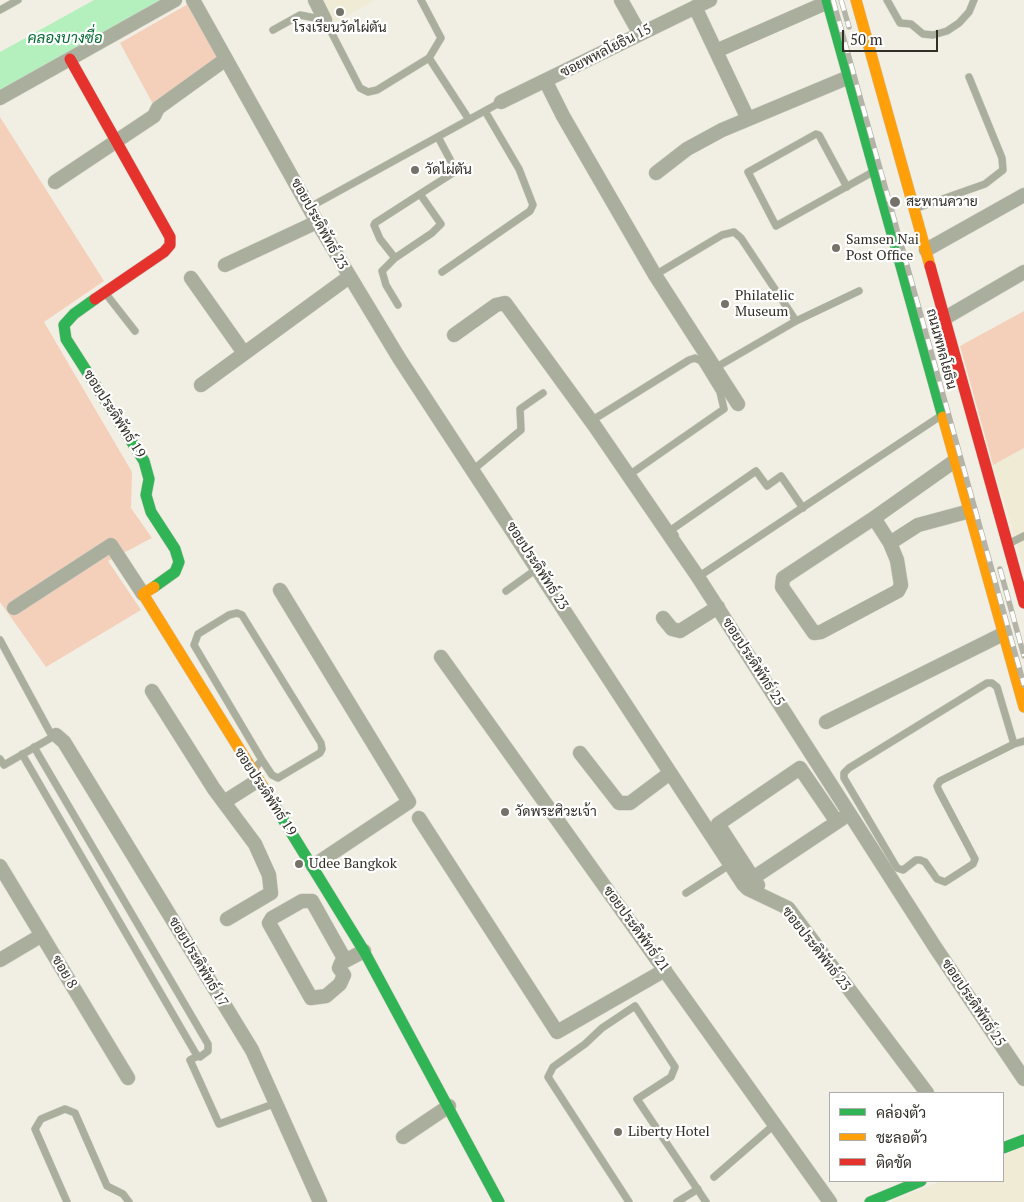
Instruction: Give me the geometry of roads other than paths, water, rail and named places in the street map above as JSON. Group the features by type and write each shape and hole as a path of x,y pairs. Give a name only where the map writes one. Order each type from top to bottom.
{"main road":[{"name":"ถนนพหลโยธิน","path":"856,0 1024,603"},
{"name":"ถนนพหลโยธิน","path":"828,1 1024,707"},
{"name":"ซอยประดิพัทธ์ 19","path":"70,59 170,237 170,245 164,252 74,314 64,326 66,339 144,461 149,479 146,495 151,512 175,549 179,562 175,572 142,594 364,950 499,1202"},
{"path":"1004,1148 1024,1140"},
{"path":"870,1202 919,1182"}],"street":[{"path":"0,98 175,0"},
{"name":"ซอยประดิพัทธ์ 23","path":"193,0 349,277 399,358 474,469 670,773 748,888 788,908 926,1092"},
{"path":"314,0 325,20"},
{"path":"622,0 640,34"},
{"path":"716,52 828,1"},
{"path":"703,2 716,52 748,119"},
{"name":"ซอยพหลโยธิน 15","path":"501,102 546,82 703,2"},
{"path":"55,182 154,116 158,108 226,59"},
{"path":"656,173 687,149 748,119 849,77"},
{"path":"546,82 562,116 655,275 738,404"},
{"path":"926,250 1024,195"},
{"path":"225,265 317,222"},
{"path":"945,318 1024,272"},
{"path":"201,385 349,277"},
{"path":"191,278 244,352"},
{"name":"ซอยประดิพัทธ์ 25","path":"454,335 496,305 505,304 591,421 700,576 935,947 1024,1079"},
{"path":"874,518 890,543 902,579 898,591 821,632 814,632 782,586 783,578 874,518 956,460"},
{"path":"890,543 918,525 970,511"},
{"path":"14,608 111,545 142,594"},
{"path":"280,590 409,802 313,866"},
{"path":"663,618 672,630 680,631 718,607"},
{"path":"826,722 1005,633"},
{"name":"ซอยประดิพัทธ์ 21","path":"441,657 830,1202"},
{"path":"152,691 224,802 255,844 268,875 272,890 266,897 227,919"},
{"name":"ซอยประดิพัทธ์ 17","path":"54,736 64,742 252,1050 320,1202"},
{"path":"580,753 619,803 630,803 670,773"},
{"path":"767,898 718,824 800,768 837,822"},
{"path":"224,802 254,776"},
{"path":"753,878 851,814"},
{"path":"419,818 557,1032 665,970"},
{"name":"ซอย 8","path":"0,866 128,1078"},
{"path":"345,960 312,901 302,901 272,918 269,923 305,992 311,998 326,996 340,984 344,975 339,968 345,960 364,950"},
{"path":"0,960 42,935"},
{"path":"403,1137 449,1106"}],"lane":[{"path":"0,10 18,0"},
{"path":"273,30 300,15 325,20 360,88 368,92 377,90 429,58 441,38 421,0"},
{"path":"887,0 900,23 911,24 926,34 933,35 947,31 959,23 969,12 974,0"},
{"path":"429,58 468,118"},
{"path":"914,209 985,184 1003,170 1002,158 969,77"},
{"path":"310,207 438,137 468,118 501,102"},
{"path":"442,272 530,211 533,205 519,168 485,111"},
{"path":"847,187 819,135 816,134 749,169 748,172 776,226 847,187 876,171"},
{"path":"395,258 380,239 374,225 453,173 453,165 438,137"},
{"path":"398,305 386,284 382,271 395,258 432,233 441,224 420,194"},
{"path":"655,275 722,235 734,232 741,238 796,321"},
{"path":"715,368 796,321 859,291"},
{"path":"104,292 135,332"},
{"path":"591,421 689,360 695,358 701,361 720,392 724,409 629,475"},
{"path":"474,469 521,430 520,409 543,393"},
{"path":"803,508 781,476 767,486 756,471 671,530 700,576 803,508 944,414"},
{"path":"1008,544 1024,536"},
{"path":"506,591 538,568"},
{"path":"237,613 242,615 321,743 320,753 278,778 272,775 262,760 194,645 198,634 229,615 237,613"},
{"path":"0,640 54,736 4,765 0,759"},
{"path":"1014,744 997,687 992,683 987,683 849,768 844,773 844,778 897,868 903,870 916,860 920,860 940,882 945,882 973,864 975,859 937,786 943,779 1014,744 1024,741"},
{"path":"34,747 208,1044 208,1051 190,1060 219,1124 276,1103"},
{"path":"22,754 198,1056"},
{"path":"254,776 262,760"},
{"path":"686,893 732,864"},
{"path":"629,1202 548,1077 553,1067 585,1044 602,1028 635,1006 675,1068 671,1076 637,1099 706,1202"},
{"path":"67,1202 35,1129 41,1119 66,1109 74,1113 107,1186 123,1194 129,1202"},
{"path":"714,1177 775,1124"},
{"path":"677,1202 698,1189"}],"water":[{"name":"คลองบางซื่อ","path":"94,0 178,0 0,97 0,52"}],"railway":[{"path":"833,0 1024,685"},
{"path":"841,0 849,27"},
{"path":"1000,569 1024,656"}],"place":[{"name":"โรงเรียนวัดไผ่ตัน","path":"340,12"},
{"name":"วัดไผ่ตัน","path":"415,170"},
{"name":"สะพานควาย","path":"895,202"},
{"name":"Samsen Nai Post Office","path":"836,248"},
{"name":"Philatelic Museum","path":"725,304"},
{"name":"วัดพระศิวะเจ้า","path":"505,812"},
{"name":"Udee Bangkok","path":"299,864"},
{"name":"Liberty Hotel","path":"618,1132"}]}
